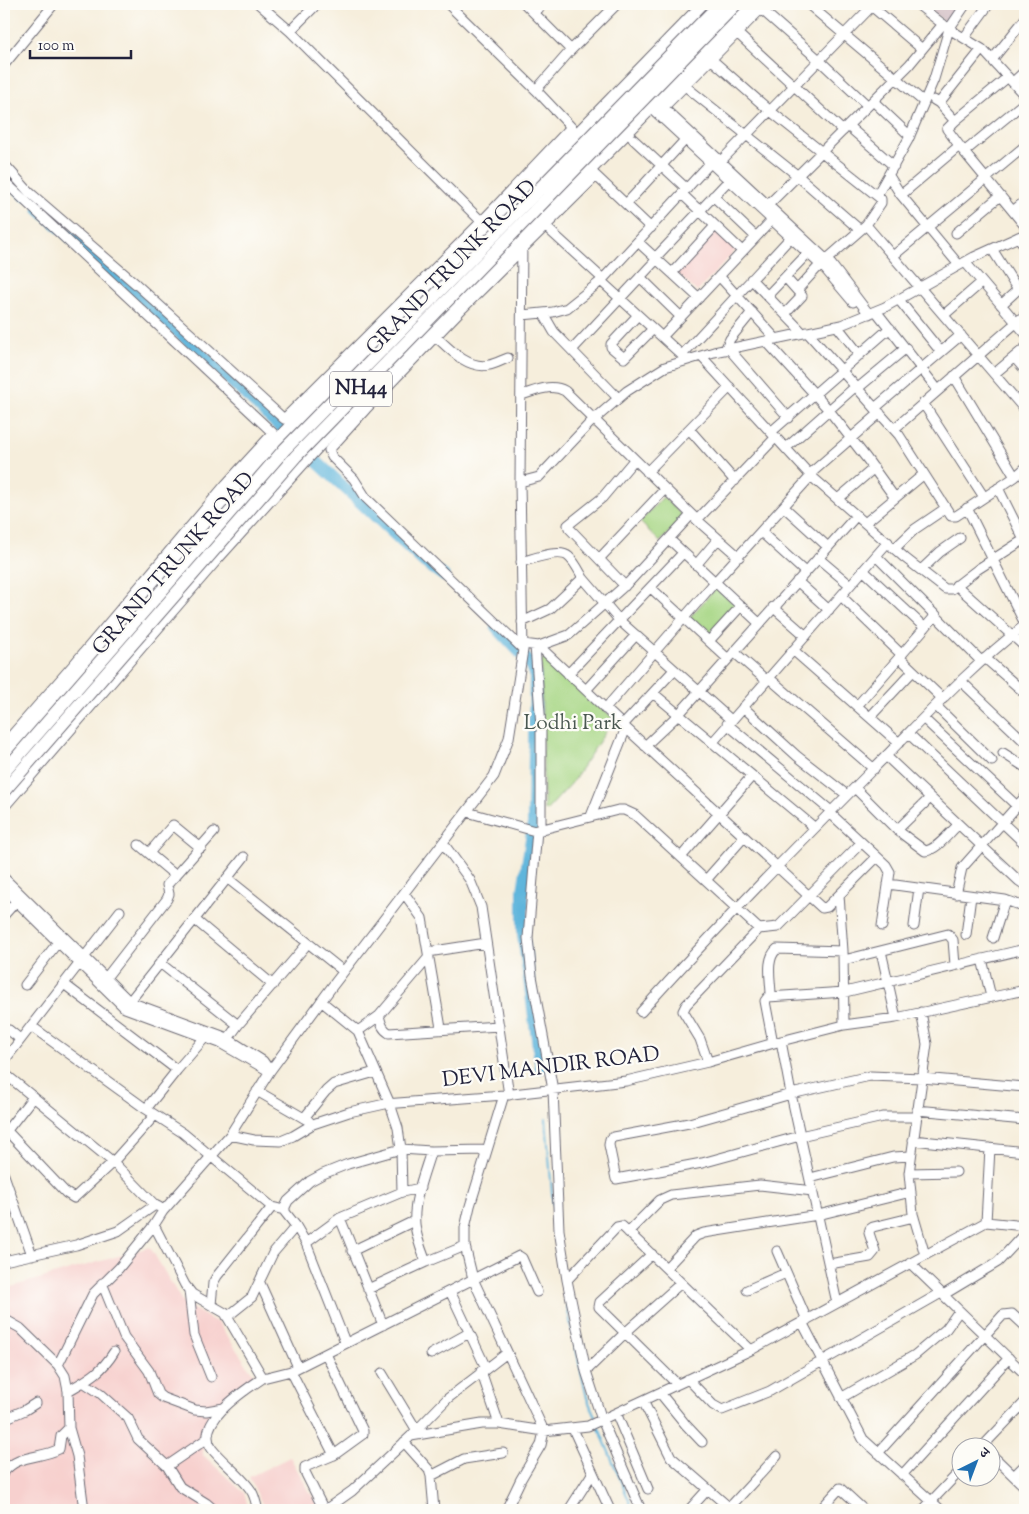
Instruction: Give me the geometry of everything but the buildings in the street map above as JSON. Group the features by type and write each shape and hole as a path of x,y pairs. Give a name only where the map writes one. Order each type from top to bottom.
{"highway":[{"path":"4,757 177,556 229,487 286,421 484,224 500,214 574,130 628,81 704,4"},
{"name":"GRAND TRUNK ROAD","path":"4,772 284,450 720,4"},
{"name":"GRAND TRUNK ROAD","path":"4,791 296,456 736,4"},
{"path":"4,805 201,577 318,446 433,334 657,106 760,5"},
{"path":"177,556 201,577"}],"street":[{"path":"4,65 54,4"},
{"path":"259,4 290,31 484,224 574,130 448,4"},
{"path":"290,31 317,4"},
{"path":"525,4 571,50"},
{"path":"534,13 543,4"},
{"path":"536,90 571,50 617,4"},
{"path":"808,4 896,77 926,98 939,103 955,121"},
{"path":"522,315 567,308 602,280 715,161 745,135 872,4 922,49"},
{"path":"917,4 946,26 982,49 1025,96"},
{"path":"765,208 870,104 966,4"},
{"path":"964,38 988,4"},
{"path":"657,106 685,86 760,5 819,60 910,136"},
{"path":"992,60 1025,19"},
{"path":"877,195 910,136 934,79 946,26"},
{"path":"736,33 845,128 894,166"},
{"path":"939,103 982,49"},
{"path":"711,59 769,110 882,199 882,203 863,227 823,262 797,290"},
{"path":"1025,71 955,121 947,129 961,149 1025,226"},
{"path":"628,81 823,262 870,314 890,328 938,390"},
{"path":"685,86 863,227 893,256 1025,410"},
{"path":"901,195 1025,102"},
{"path":"657,106 685,140 715,161 729,180 765,208 772,220 791,238 808,253 823,262"},
{"path":"633,139 661,166 700,211 742,251"},
{"path":"626,204 685,140"},
{"path":"893,256 1025,146"},
{"path":"4,164 29,192 136,284 286,421"},
{"path":"521,244 546,227 593,173 652,228"},
{"path":"889,176 901,195 928,227 962,264 982,282 1025,333"},
{"path":"572,350 729,180"},
{"path":"4,181 274,435"},
{"path":"713,196 756,236"},
{"path":"956,233 1000,196"},
{"path":"1013,211 1025,201"},
{"path":"58,1365 73,1338 90,1300 102,1283 119,1268 163,1211 230,1136 256,1092 321,1001 494,776 509,738 523,651 520,482 521,244 500,214"},
{"path":"662,337 772,220"},
{"path":"672,273 715,226"},
{"path":"546,227 685,358"},
{"path":"520,482 539,478 594,420 626,391 685,358 702,356 837,326 870,314 899,300 962,264 1021,236 1025,246"},
{"path":"685,358 736,295 791,238"},
{"path":"638,242 698,298"},
{"path":"992,249 1018,290"},
{"path":"767,296 808,253"},
{"path":"719,276 776,339"},
{"path":"785,277 802,296 785,314"},
{"path":"640,278 681,317"},
{"path":"752,279 842,371 894,429 946,508 954,517 1015,477 1025,468"},
{"path":"944,315 982,282"},
{"path":"1001,305 1025,283"},
{"path":"899,300 942,352"},
{"path":"402,307 461,358 471,364 488,366 508,358"},
{"path":"727,349 730,339 752,312"},
{"path":"543,313 554,332 618,398"},
{"path":"638,315 611,344 611,347 624,358 653,329"},
{"path":"894,429 1025,315"},
{"path":"837,326 860,355"},
{"path":"523,651 570,635 625,586 669,539 735,481 788,418 890,328"},
{"path":"433,334 331,447 329,454 354,479 366,498 523,651"},
{"path":"605,709 811,475 922,368 961,335"},
{"path":"766,341 828,410 895,498"},
{"path":"786,448 828,410 906,348"},
{"path":"994,374 1025,348"},
{"path":"727,349 788,418"},
{"path":"702,356 811,475 891,546 945,589 952,589 993,559 1025,540 998,488"},
{"path":"1014,357 1025,370"},
{"path":"954,376 1015,477"},
{"path":"521,395 551,387 558,387 565,391 694,518 739,557"},
{"path":"647,472 730,387"},
{"path":"923,403 984,498"},
{"path":"689,428 735,481"},
{"path":"625,586 568,525 602,498 634,460"},
{"path":"838,499 874,468"},
{"path":"865,522 924,474"},
{"path":"4,744 229,487"},
{"path":"599,559 665,489"},
{"path":"784,507 828,547"},
{"path":"712,743 876,556 946,508"},
{"path":"641,1012 737,908 847,795 983,659 1025,624 967,508"},
{"path":"645,746 678,715 857,515"},
{"path":"761,532 805,572"},
{"path":"921,570 940,552 960,538"},
{"path":"669,539 759,623"},
{"path":"696,565 718,539"},
{"path":"522,562 557,553 571,558 583,578 620,621 699,692 729,722 831,812 877,857 890,872 882,926"},
{"path":"568,674 652,588 683,553"},
{"path":"876,556 983,659 1025,693"},
{"path":"818,558 850,585"},
{"path":"863,570 925,628"},
{"path":"522,622 550,609 583,578"},
{"path":"797,581 829,610"},
{"path":"956,585 1025,647"},
{"path":"652,588 709,641 767,679 874,769"},
{"path":"841,596 901,656 913,671 943,699"},
{"path":"709,641 740,606"},
{"path":"773,607 806,636"},
{"path":"857,706 936,615"},
{"path":"586,690 636,635"},
{"path":"537,646 822,908 825,908 877,857"},
{"path":"537,646 541,726 528,938 533,984 553,1090 559,1230 567,1280 586,1371 601,1421 641,1510"},
{"path":"793,650 899,743"},
{"path":"591,816 624,727 674,670"},
{"path":"870,717 913,671"},
{"path":"961,681 1025,742"},
{"path":"653,693 815,828"},
{"path":"936,706 992,761"},
{"path":"743,707 797,756 847,795"},
{"path":"924,719 1017,806"},
{"path":"909,734 1025,844"},
{"path":"1003,752 1025,767"},
{"path":"886,756 981,847 1019,882 1025,885"},
{"path":"681,857 752,776"},
{"path":"855,788 897,830 925,851 930,851 958,825"},
{"path":"956,894 962,868 1025,797"},
{"path":"897,830 930,798"},
{"path":"467,812 535,830 618,810 629,812 635,815 760,929"},
{"path":"149,853 173,825 201,848"},
{"path":"105,979 167,899 169,894 166,885 214,832"},
{"path":"706,880 744,837"},
{"path":"443,843 470,880 481,907 499,1026 507,1095 486,1150 465,1228 465,1246 473,1279 544,1431 541,1445 506,1510"},
{"path":"708,1062 700,1039 683,1012 686,1005 760,929 778,927 861,843"},
{"path":"139,845 176,876"},
{"path":"127,1005 244,857"},
{"path":"4,878 58,942 105,979 127,1005"},
{"path":"227,878 343,972"},
{"path":"888,884 1005,900 1025,907"},
{"path":"914,926 919,888"},
{"path":"4,889 19,898 127,1005 226,1042 263,1061 270,1072"},
{"path":"404,893 422,918 441,1028"},
{"path":"839,895 845,992 844,1025"},
{"path":"966,935 970,896"},
{"path":"4,915 19,898"},
{"path":"993,938 1005,900"},
{"path":"4,1061 120,911"},
{"path":"194,919 273,985"},
{"path":"771,996 770,960 772,954 777,949 843,955 881,951 948,934 953,940 955,965"},
{"path":"24,985 58,942"},
{"path":"226,1042 238,1025 308,943"},
{"path":"358,1032 379,1016 428,955 486,943"},
{"path":"838,1303 791,1094 765,1001 771,996 845,992 1025,949"},
{"path":"881,951 896,1018"},
{"path":"982,959 990,997"},
{"path":"160,963 238,1025"},
{"path":"64,984 177,1070"},
{"name":"DEVI MANDIR ROAD","path":"230,1136 254,1140 280,1141 293,1136 313,1124 349,1112 390,1104 507,1095 626,1081 708,1062 844,1025 896,1018 1025,990"},
{"path":"321,1001 358,1032 390,1104 398,1128 402,1149 402,1192"},
{"path":"921,1012 927,1044 909,1173 914,1217 925,1255"},
{"path":"379,1016 382,1026 389,1033 441,1028 499,1026"},
{"path":"31,1026 146,1109 183,1133 272,1207 284,1210 306,1243 345,1342"},
{"path":"4,1031 9,1030 20,1039"},
{"path":"146,1109 207,1034"},
{"path":"304,1118 334,1084 375,1072"},
{"path":"4,1073 113,1162 163,1211"},
{"path":"1025,1087 922,1078 870,1076 791,1094 689,1123 614,1137 610,1139 608,1145 616,1179 702,1163 800,1136 883,1116 917,1114 1025,1120"},
{"path":"256,1092 313,1124"},
{"path":"33,1097 5,1133 66,1193 74,1198 113,1162 156,1115"},
{"path":"913,1140 1025,1152"},
{"path":"986,1222 990,1148"},
{"path":"284,1210 288,1201 301,1188 323,1174 348,1164 402,1149 431,1151 486,1150"},
{"path":"426,1262 414,1221 420,1188 431,1151"},
{"path":"810,1178 893,1157 911,1156"},
{"path":"909,1173 956,1172"},
{"path":"4,1175 32,1255"},
{"path":"628,1232 660,1200 671,1195 760,1185 813,1191"},
{"path":"306,1243 340,1218 402,1192 420,1188"},
{"path":"666,1268 696,1236 704,1233 818,1215 911,1192"},
{"path":"4,1261 76,1245 118,1231 155,1205"},
{"path":"211,1305 216,1276 272,1207"},
{"path":"829,1264 870,1257 876,1251 869,1233 870,1229 914,1217"},
{"path":"340,1218 383,1325"},
{"path":"352,1251 414,1221"},
{"path":"410,1436 473,1425 499,1424 544,1431 588,1426 750,1350 986,1222 1025,1226"},
{"path":"154,1225 189,1291 225,1313 263,1378"},
{"path":"227,1317 252,1297 273,1253 296,1226"},
{"path":"567,1280 617,1227 622,1226 750,1350"},
{"path":"688,1379 713,1405 722,1410 770,1391 998,1262 1025,1233"},
{"path":"368,1289 465,1246"},
{"path":"777,1251 804,1321 822,1361 863,1439 941,1510"},
{"path":"652,1254 599,1304 600,1308 677,1384"},
{"path":"258,1510 252,1491 212,1449 208,1438 208,1431 213,1422 236,1396 263,1378 294,1369 326,1354 345,1342 383,1325 520,1256 536,1292"},
{"path":"910,1264 1025,1374"},
{"path":"747,1290 786,1273"},
{"path":"102,1283 124,1337 146,1366 158,1394 163,1398 195,1410 206,1411 224,1408"},
{"path":"260,1283 294,1369 334,1455"},
{"path":"586,1371 626,1332 682,1283"},
{"path":"189,1291 194,1335 211,1377"},
{"path":"450,1291 484,1370 499,1424"},
{"path":"841,1398 915,1355 946,1330 959,1311"},
{"path":"878,1452 1003,1315 1012,1314 1025,1326"},
{"path":"4,1319 20,1328 58,1365 65,1376 68,1391 68,1428 77,1456 84,1510"},
{"path":"431,1354 469,1333"},
{"path":"68,1391 94,1376 107,1363 114,1352"},
{"path":"326,1354 363,1434 334,1455 307,1466 304,1470 324,1510 352,1490 447,1399 507,1353"},
{"path":"902,1474 1009,1358"},
{"path":"382,1373 410,1436 431,1476 434,1510"},
{"path":"83,1382 100,1393 122,1412 130,1422 138,1439 167,1466 180,1487 206,1502 214,1510"},
{"path":"660,1393 702,1442"},
{"path":"643,1401 669,1453 731,1509 777,1456"},
{"path":"993,1436 1025,1402"},
{"path":"4,1419 36,1403"},
{"path":"616,1413 648,1489"},
{"path":"4,1472 18,1460 44,1455 59,1449 61,1436 68,1428"},
{"path":"573,1428 592,1474 610,1510"},
{"path":"167,1466 208,1438"},
{"path":"431,1476 464,1459 503,1453"},
{"path":"1002,1465 1025,1487"},
{"path":"1014,1476 1025,1465"},
{"path":"569,1510 592,1474"},
{"path":"923,1510 952,1480"},
{"path":"820,1510 840,1488 864,1510"},
{"path":"689,1510 708,1489"}],"shaded area":[{"path":"923,4 961,4 947,24"},
{"path":"715,230 736,250 697,292 676,272"},
{"path":"150,1247 183,1303 218,1323 256,1378 205,1423 203,1455 244,1493 249,1510 4,1510 4,1289"},
{"path":"290,1457 319,1508 316,1510 265,1510 249,1477"}],"green space":[{"path":"663,497 684,517 660,542 640,522"},
{"path":"716,588 736,605 709,636 689,618"},
{"name":"Lodhi Park","path":"549,657 614,719 571,784 546,811 544,810 541,660"}],"waterway":[{"path":"4,173 24,195"},
{"path":"39,209 188,341 424,562 444,576"},
{"path":"496,627 529,662 535,676 533,826 523,891 523,935 541,1068"},
{"path":"546,1119 554,1219"},
{"path":"556,1236 569,1317 587,1398 596,1419"},
{"path":"598,1426 633,1510"}]}
